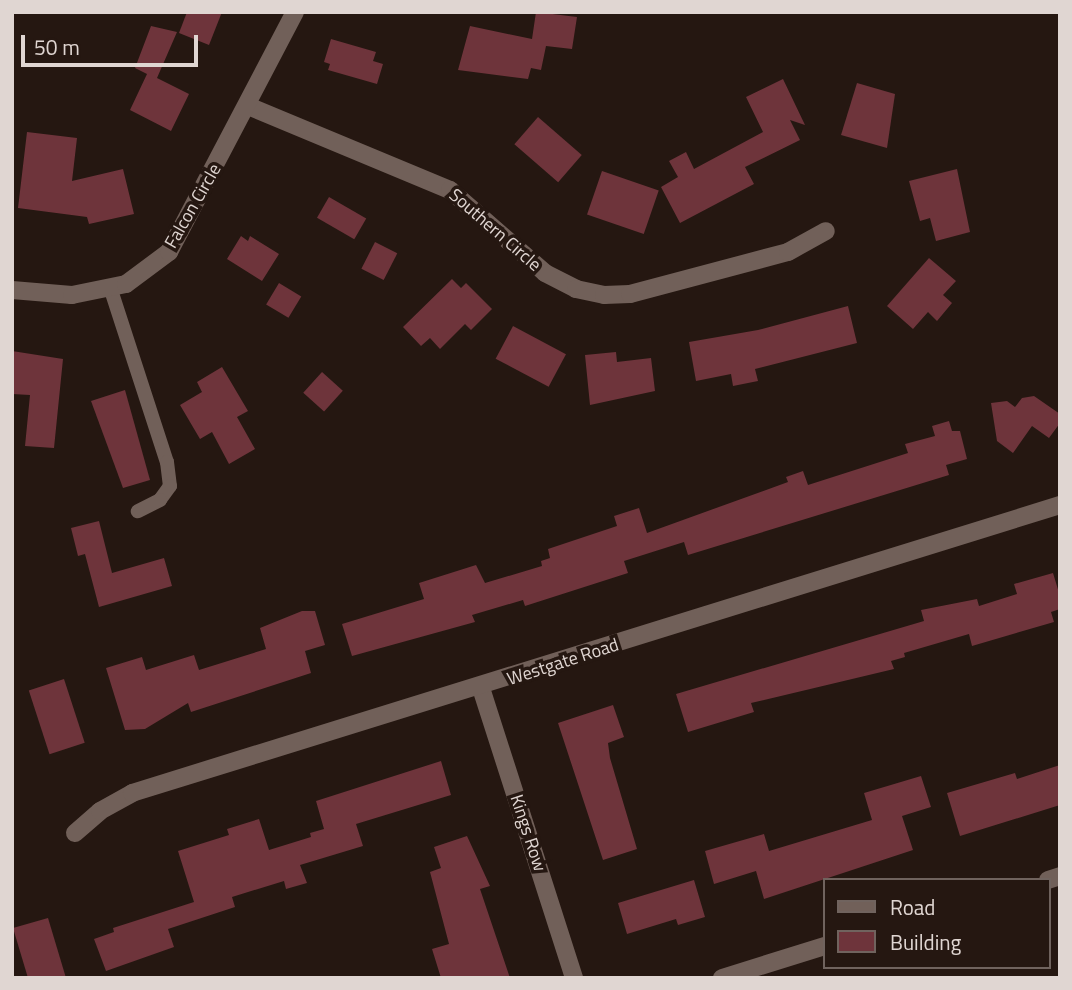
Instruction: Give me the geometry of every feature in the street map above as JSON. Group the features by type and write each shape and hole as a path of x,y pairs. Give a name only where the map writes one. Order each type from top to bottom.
{"street":[{"name":"Falcon Circle","path":"12,290 72,295 126,284 169,252 295,12"},
{"name":"Southern Circle","path":"248,106 450,190 475,208 519,255 545,274 585,291 630,293 788,252 826,231"},
{"name":"Westgate Road","path":"75,833 100,811 132,793 481,688 1060,505"},
{"name":"Kings Row","path":"481,688 574,978"},
{"path":"722,978 824,946"}],"lane":[{"path":"110,287 167,462 170,486 160,500 138,511"}],"building":[{"path":"187,12 222,12 209,45 179,33"},
{"path":"536,12 577,17 572,49 546,46 541,70 531,68 528,79 458,70 470,26 532,39"},
{"path":"151,26 177,32 157,78 189,94 171,131 130,110 147,74 135,68"},
{"path":"331,39 376,52 373,61 383,64 377,84 328,70 330,64 324,62"},
{"path":"783,79 805,125 790,120 800,140 745,167 754,184 680,223 661,187 678,177 669,161 686,152 694,169 763,132 746,97"},
{"path":"857,83 895,94 887,148 841,135"},
{"path":"538,117 582,155 558,182 514,144"},
{"path":"27,132 77,138 72,181 123,169 134,214 89,224 87,217 18,208"},
{"path":"957,169 970,232 936,241 930,218 920,221 909,181"},
{"path":"602,171 659,191 644,234 587,214"},
{"path":"329,197 366,219 354,239 317,218"},
{"path":"241,236 248,241 250,236 279,254 262,281 227,259"},
{"path":"375,242 397,253 384,280 361,269"},
{"path":"929,258 956,281 943,295 952,303 937,321 928,312 913,329 887,306"},
{"path":"452,279 461,288 466,283 492,309 471,330 465,324 440,349 430,338 421,346 403,327"},
{"path":"279,283 301,296 288,318 266,304"},
{"path":"848,306 857,343 755,369 758,381 733,386 731,374 696,381 689,342 758,330"},
{"path":"513,326 566,354 549,387 496,359"},
{"path":"12,351 63,359 54,448 25,446 30,395 12,394"},
{"path":"616,352 617,362 651,358 655,391 590,405 585,355"},
{"path":"222,367 248,411 237,417 255,449 229,464 212,432 200,439 180,405 202,392 197,382"},
{"path":"322,372 343,391 324,412 303,393"},
{"path":"125,390 150,480 123,488 91,401"},
{"path":"1034,396 1060,414 1060,423 1049,438 1032,426 1013,453 997,441 991,403 1007,401 1015,407 1022,398"},
{"path":"949,421 952,431 960,431 967,459 946,465 949,475 688,555 684,542 624,561 628,573 525,606 523,600 472,615 475,622 352,656 342,624 424,599 419,583 476,565 485,583 542,566 541,561 550,558 548,549 617,526 614,516 639,508 647,533 788,482 786,477 803,471 808,485 908,453 905,444 935,436 932,426"},
{"path":"99,521 112,573 164,558 172,586 99,607 85,554 78,556 71,528"},
{"path":"1053,573 1060,596 1060,609 1051,612 1054,622 972,646 969,634 904,653 905,657 891,661 894,669 751,703 754,712 688,732 676,694 924,621 921,610 977,599 979,606 1017,594 1014,584"},
{"path":"302,611 315,611 325,645 305,651 311,673 191,712 188,703 145,729 125,730 106,668 142,657 146,670 194,655 199,670 266,649 260,628"},
{"path":"64,679 85,743 50,754 29,690"},
{"path":"613,705 624,737 608,743 610,758 637,849 603,860 558,723"},
{"path":"441,761 451,795 356,824 363,846 300,865 307,883 286,889 284,881 232,897 235,907 168,929 174,947 106,971 94,939 114,932 113,928 194,902 178,851 229,835 227,829 259,819 269,850 311,837 310,833 324,829 316,801"},
{"path":"1060,765 1060,805 960,836 947,793 1015,773 1017,779"},
{"path":"921,776 931,807 902,816 913,850 764,899 756,871 714,884 705,851 764,834 769,851 872,820 864,793"},
{"path":"467,836 490,886 480,889 510,978 441,978 432,949 449,944 430,872 441,868 434,847"},
{"path":"694,880 705,917 678,925 676,919 627,934 618,903"},
{"path":"48,918 66,978 28,978 13,928"}]}
